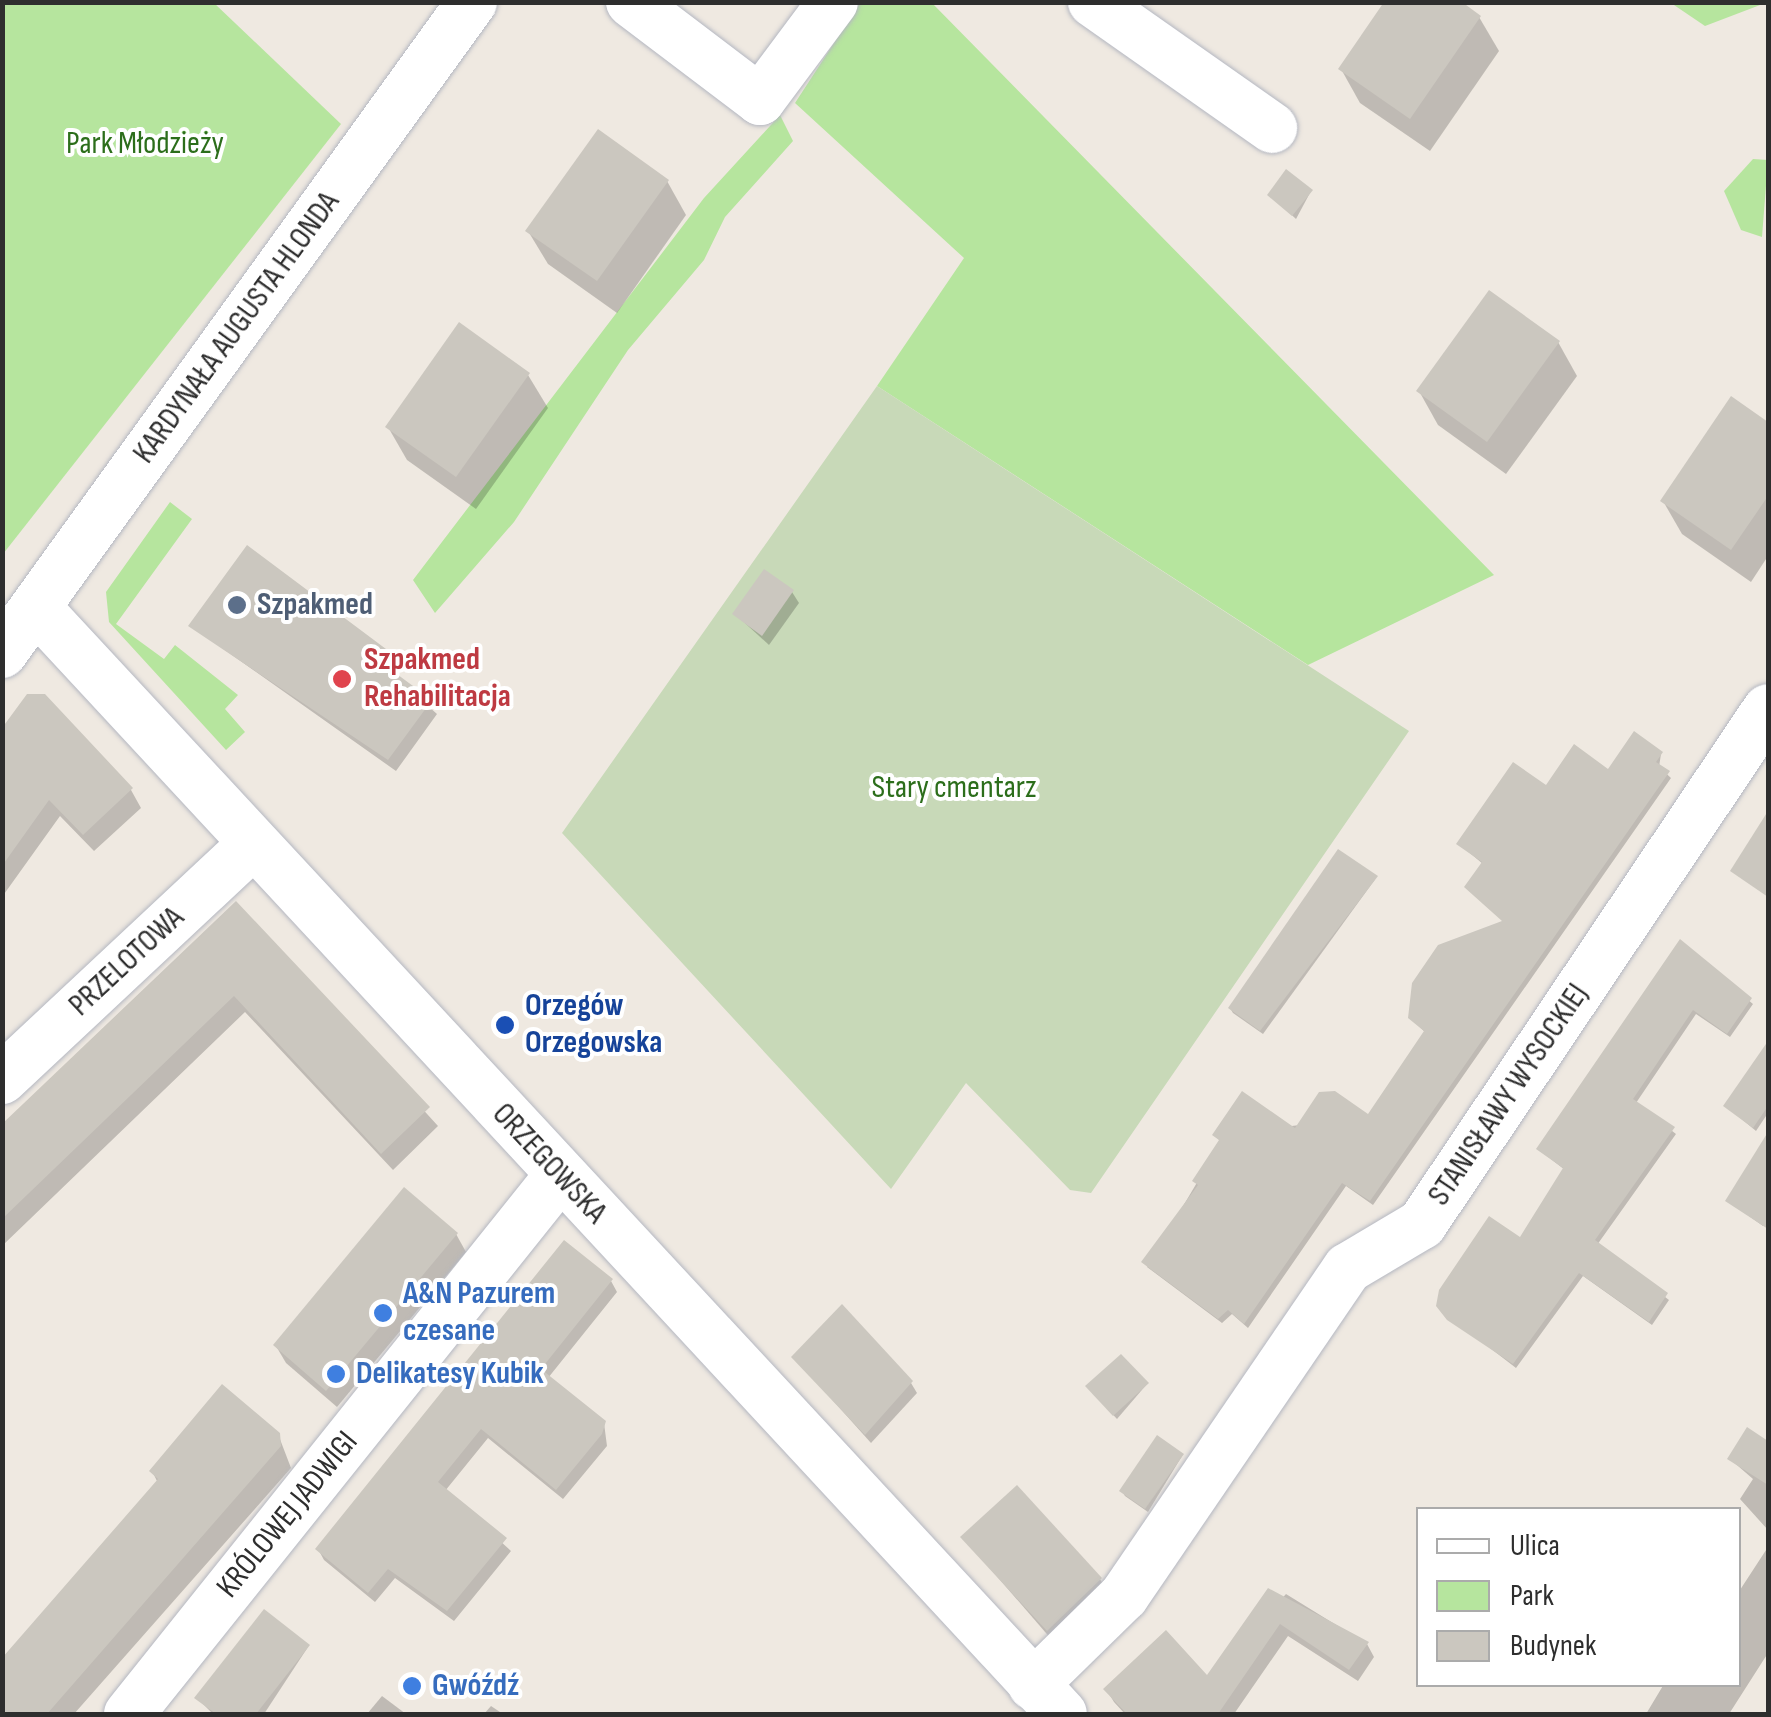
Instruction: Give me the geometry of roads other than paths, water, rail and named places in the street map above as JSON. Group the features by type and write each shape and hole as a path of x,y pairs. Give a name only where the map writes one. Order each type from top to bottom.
{"street":[{"name":"KARDYNAŁA AUGUSTA HLONDA","path":"2,653 39,611 472,2"},
{"path":"631,2 760,100 833,2"},
{"path":"1092,2 1272,128"},
{"name":"ORZEGOWSKA","path":"39,611 1048,1700"},
{"name":"STANISŁAWY WYSOCKIEJ","path":"1048,1700 1124,1596 1348,1268 1422,1224 1768,708"},
{"name":"PRZELOTOWA","path":"2,1078 252,845"},
{"name":"KRÓLOWEJ JADWIGI","path":"128,1714 560,1175"}],"place":[{"name":"Szpakmed","path":"237,605"},
{"name":"Szpakmed Rehabilitacja","path":"342,679"},
{"name":"Orzegów Orzegowska","path":"505,1025"},
{"name":"A&N Pazurem czesane","path":"383,1313"},
{"name":"Delikatesy Kubik","path":"336,1374"},
{"name":"Gwóźdź","path":"412,1686"}],"park label":[{"name":"Park Młodzieży","path":"145,144"},
{"name":"Stary cmentarz","path":"954,788"}]}
